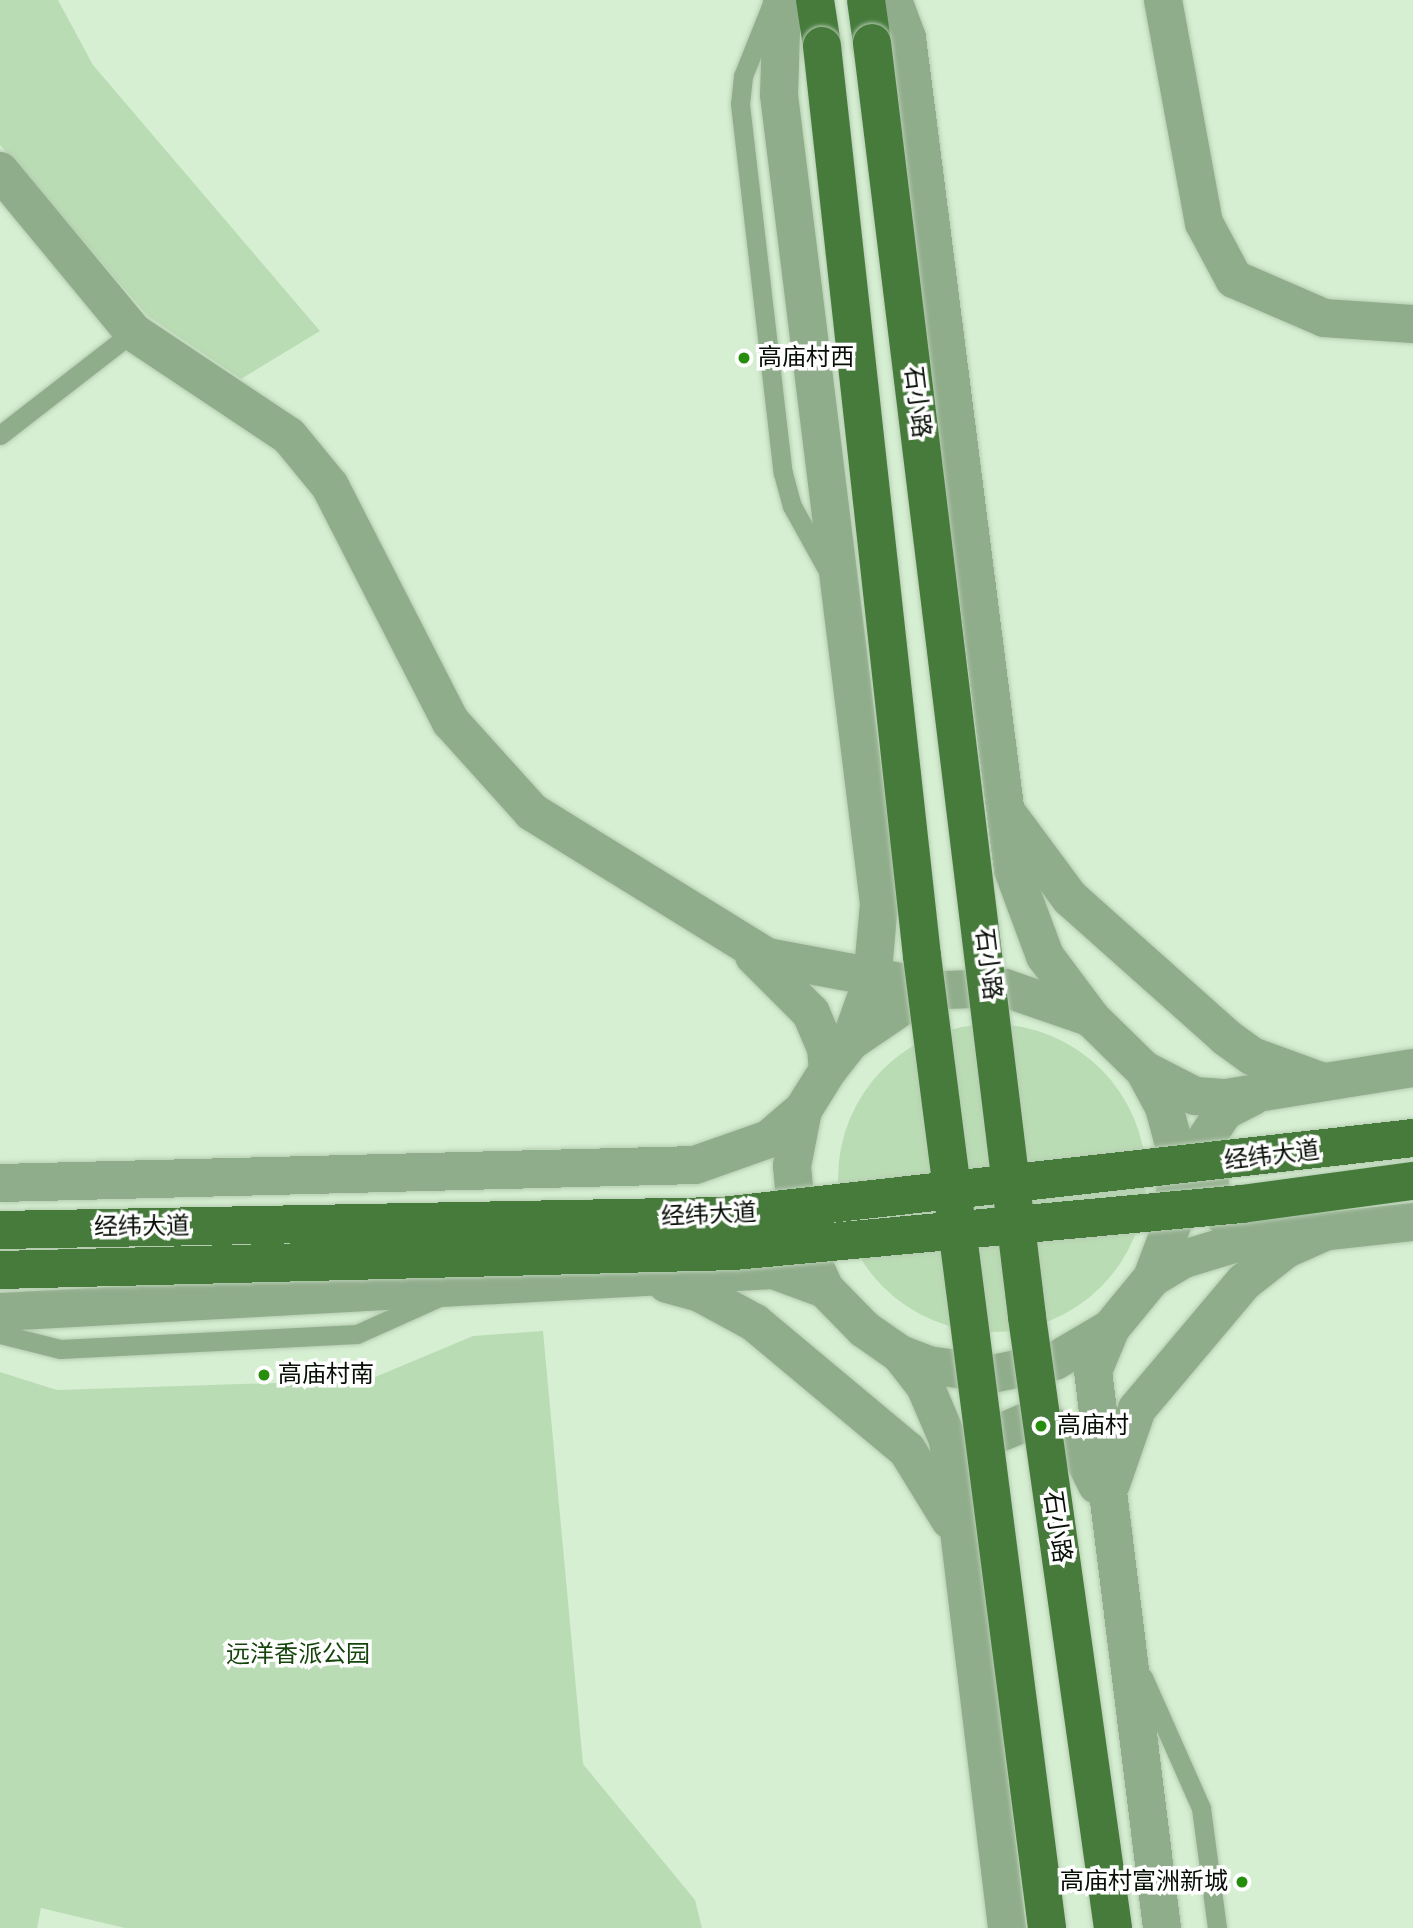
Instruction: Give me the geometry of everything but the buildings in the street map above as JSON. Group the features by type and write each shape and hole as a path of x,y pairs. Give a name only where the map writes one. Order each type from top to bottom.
{"main road":[{"path":"815,0 922,956 1047,1928"},
{"name":"石小路","path":"866,0 1027,1317 1113,1928"},
{"name":"经纬大道","path":"0,1230 722,1216 1413,1138"},
{"name":"经纬大道","path":"0,1270 734,1251 1242,1204 1413,1181"}],"street":[{"path":"0,1183 695,1165 769,1139 803,1110 839,1056 872,981 879,904 845,602 779,95 782,0"},
{"path":"893,0 906,38 1005,807 1026,917 1065,987 1092,1019 1144,1070 1164,1107 1176,1152 1175,1217 1152,1278 1111,1328 1093,1371 1105,1510 1162,1928"},
{"path":"1163,0 1204,223 1234,279 1324,318 1413,324"},
{"path":"0,171 133,332 298,446 330,486 451,722 531,812 767,957 872,981 944,990 1006,988 1092,1019"},
{"path":"1005,807 1070,898 1227,1038 1252,1056 1323,1082"},
{"path":"737,941 811,1013 826,1048 839,1056"},
{"path":"839,1056 910,1001 944,990"},
{"path":"1144,1070 1195,1096 1261,1092 1413,1068"},
{"path":"1261,1092 1224,1111 1206,1139 1217,1215 1226,1225 1261,1239"},
{"path":"803,1110 792,1166 798,1231 825,1289 864,1329 900,1354 928,1365 992,1374 1055,1361 1111,1328"},
{"path":"416,1290 463,1277 485,1252 488,1236 470,1202 424,1172"},
{"path":"1152,1278 1184,1259 1261,1239 1413,1222"},
{"path":"1105,1510 1121,1441 1136,1409 1244,1282 1286,1249 1327,1231"},
{"path":"0,1312 774,1270 825,1289"},
{"path":"645,1278 700,1293 755,1323 907,1450 943,1502 960,1547"},
{"path":"900,1354 938,1410 955,1501 1007,1928"},
{"path":"955,1501 990,1437 1031,1420 1049,1424 1079,1449 1105,1510"}],"lane":[{"path":"773,0 743,76 740,104 776,430 792,506 845,602"},
{"path":"0,435 133,332"},
{"path":"0,1334 60,1349 358,1334 460,1288"},
{"path":"1122,1630 1201,1808 1217,1928"}],"green space":[{"path":"0,0 58,0 93,65 320,331 241,379 148,316 0,145"},
{"path":"977,1024 1007,1024 1037,1030 1065,1042 1090,1059 1111,1080 1128,1105 1140,1133 1146,1193 1135,1237 1120,1264 1101,1287 1078,1306 1051,1321 1007,1332 977,1332 947,1326 919,1314 894,1297 873,1276 856,1251 844,1223 838,1193 838,1163 844,1133 856,1105 873,1080 894,1059 919,1042 947,1030"},
{"name":"远洋香派公园","path":"543,1331 583,1764 695,1900 702,1928 125,1928 41,1908 37,1928 0,1928 0,1372 57,1390 368,1380 473,1336"}],"place":[{"name":"高庙村西","path":"744,358"},
{"name":"高庙村南","path":"264,1375"},
{"name":"高庙村","path":"1041,1426"},
{"name":"高庙村富洲新城","path":"1242,1882"}]}
